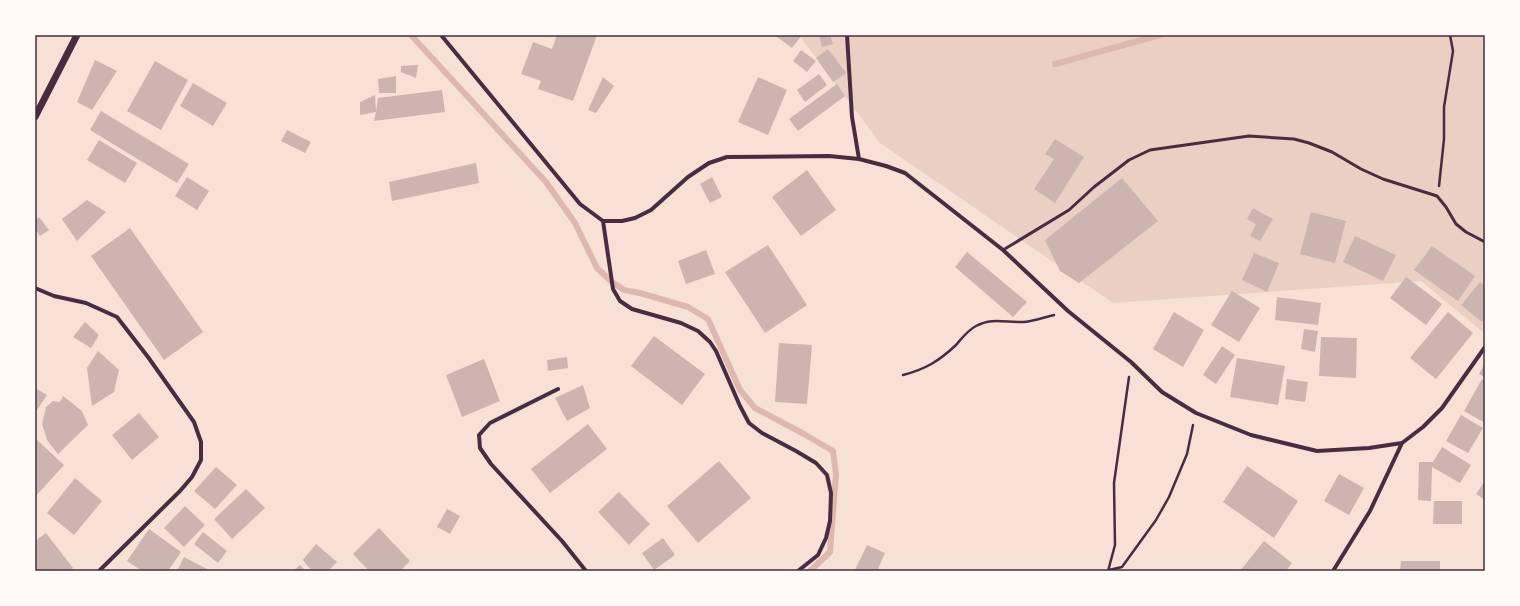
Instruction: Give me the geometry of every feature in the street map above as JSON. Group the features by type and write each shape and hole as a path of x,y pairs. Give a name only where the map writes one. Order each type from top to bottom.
{"street":[{"path":"35,117 77,35"},
{"path":"441,35 580,204 603,221 622,221 635,218 651,210 688,177 709,163 727,157 829,156 859,159 886,166 905,173 1003,250 1068,311 1131,362 1162,392 1196,413 1251,435 1317,451 1369,448 1402,443"},
{"path":"847,35 852,117 859,159"},
{"path":"603,221 613,289 620,301 632,309 681,323 698,331 710,342 716,351 748,423 762,433 816,463 827,475 832,492 830,521 826,538 818,555 798,571"},
{"path":"35,288 54,296 86,303 116,317 148,357 194,422 201,442 201,460 192,476 180,491 99,571"},
{"path":"1333,571 1370,511 1402,443 1423,427 1442,408 1485,347"},
{"path":"558,389 490,424 479,435 480,448 491,464 562,541 586,571"}],"lane":[{"path":"1003,250 1069,210 1094,187 1129,160 1150,150 1212,140 1249,136 1294,139 1309,143 1332,152 1361,169 1383,179 1438,196 1456,224 1466,232 1485,242"}],"path":[{"path":"1438,196 1444,139 1444,107 1453,51 1450,35"},
{"path":"903,375 921,370 934,363 946,354 975,326 985,322 995,320 1024,322 1068,311"},
{"path":"1131,362 1114,482 1115,545 1108,570 1122,567 1156,520 1169,497 1187,454 1196,413"}],"shaded area":[{"path":"799,35 1485,35 1485,334 1421,281 1113,303 880,143"}],"building":[{"path":"557,35 597,35 573,101 538,89 541,81 521,74 533,42 552,49"},
{"path":"774,35 802,35 792,48"},
{"path":"819,35 830,35 833,44 822,47"},
{"path":"828,49 846,73 833,82 816,58"},
{"path":"801,50 816,61 807,72 793,61"},
{"path":"95,60 117,71 92,110 77,102"},
{"path":"155,61 188,80 161,130 127,111"},
{"path":"418,65 416,78 401,72 401,66"},
{"path":"819,74 827,85 805,102 797,90"},
{"path":"396,76 396,93 379,93 378,79"},
{"path":"603,77 614,86 596,113 588,110"},
{"path":"758,77 787,90 768,135 738,122"},
{"path":"193,83 227,103 213,126 180,106"},
{"path":"837,84 845,96 798,131 789,119"},
{"path":"442,90 445,112 374,121 378,98"},
{"path":"375,95 376,112 360,115 360,102"},
{"path":"101,111 189,164 177,183 90,130"},
{"path":"287,130 311,142 305,153 281,141"},
{"path":"1055,139 1084,157 1055,203 1034,189 1054,159 1045,154"},
{"path":"99,140 137,163 125,183 87,160"},
{"path":"476,163 479,183 392,201 389,182"},
{"path":"807,170 836,210 801,236 772,197"},
{"path":"187,177 209,191 197,210 175,196"},
{"path":"712,177 722,197 710,203 700,184"},
{"path":"1122,178 1158,221 1079,283 1060,271 1045,240"},
{"path":"87,200 106,212 77,241 62,219"},
{"path":"1253,208 1273,219 1260,241 1250,236 1256,224 1247,219"},
{"path":"1311,212 1346,221 1335,263 1300,254"},
{"path":"39,217 49,230 40,236 35,229 35,220"},
{"path":"130,228 203,332 164,360 91,256"},
{"path":"1355,236 1396,255 1383,281 1343,262"},
{"path":"768,245 807,305 765,333 725,272"},
{"path":"1432,246 1475,276 1458,301 1414,270"},
{"path":"706,250 715,274 686,284 678,261"},
{"path":"967,252 1027,302 1013,317 955,267"},
{"path":"1254,253 1279,263 1267,292 1242,280"},
{"path":"1406,277 1442,304 1426,325 1390,298"},
{"path":"1480,282 1485,286 1485,318 1482,322 1461,305"},
{"path":"1232,291 1260,308 1239,342 1211,325"},
{"path":"1277,297 1321,303 1318,325 1275,320"},
{"path":"1174,312 1204,330 1183,367 1153,349"},
{"path":"1448,312 1473,333 1436,379 1410,358"},
{"path":"85,322 99,335 91,348 73,337"},
{"path":"1304,329 1318,331 1315,352 1301,349"},
{"path":"654,336 705,374 682,405 631,366"},
{"path":"1321,337 1357,338 1356,378 1319,376"},
{"path":"779,343 812,345 807,404 775,402"},
{"path":"1222,346 1235,355 1216,384 1203,375"},
{"path":"98,351 119,370 114,392 92,406 87,368"},
{"path":"567,357 568,368 548,371 547,360"},
{"path":"1237,358 1285,366 1278,405 1230,397"},
{"path":"484,359 500,401 462,417 446,375"},
{"path":"1485,363 1485,378 1479,374"},
{"path":"1287,379 1308,382 1305,402 1285,399"},
{"path":"1482,379 1485,381 1485,423 1464,411"},
{"path":"583,385 590,408 567,421 555,398"},
{"path":"35,388 47,395 35,413"},
{"path":"63,396 82,411 88,425 58,454 47,440 42,424 46,407 53,401 60,402"},
{"path":"139,413 159,437 132,460 112,435"},
{"path":"1461,415 1483,428 1468,453 1446,441"},
{"path":"588,424 607,449 550,493 531,469"},
{"path":"37,440 64,465 35,497 35,442"},
{"path":"1442,447 1471,465 1460,483 1432,467 1431,501 1418,500 1419,462 1433,462"},
{"path":"719,461 751,498 698,543 667,506"},
{"path":"1247,466 1298,501 1274,538 1223,502"},
{"path":"216,467 237,485 215,509 194,491"},
{"path":"1339,474 1364,488 1349,515 1324,501"},
{"path":"75,478 102,501 74,535 47,513"},
{"path":"1485,481 1485,500 1476,494"},
{"path":"246,489 265,508 232,539 214,519"},
{"path":"619,492 650,524 629,545 598,512"},
{"path":"1434,501 1462,501 1462,524 1433,524"},
{"path":"185,506 205,525 184,547 164,528"},
{"path":"447,509 460,516 450,534 437,527"},
{"path":"379,528 410,561 400,571 369,571 353,554"},
{"path":"149,529 181,552 168,571 142,571 127,561"},
{"path":"203,532 227,551 218,563 194,544"},
{"path":"46,533 73,568 70,571 35,571 35,541"},
{"path":"663,538 675,555 654,570 642,553"},
{"path":"1264,541 1292,563 1286,571 1240,571"},
{"path":"316,544 337,562 328,571 312,571 303,560"},
{"path":"867,545 885,553 877,571 855,570"},
{"path":"184,557 211,571 177,571"},
{"path":"1401,561 1440,561 1440,571 1400,571"},
{"path":"300,565 306,571 293,571"}],"waterway":[{"path":"411,35 546,182 575,223 597,268 612,282 624,290 640,293 688,307 708,319 740,390 755,408 833,451 836,474 830,552 810,571"},
{"path":"1055,64 1160,35"}]}
